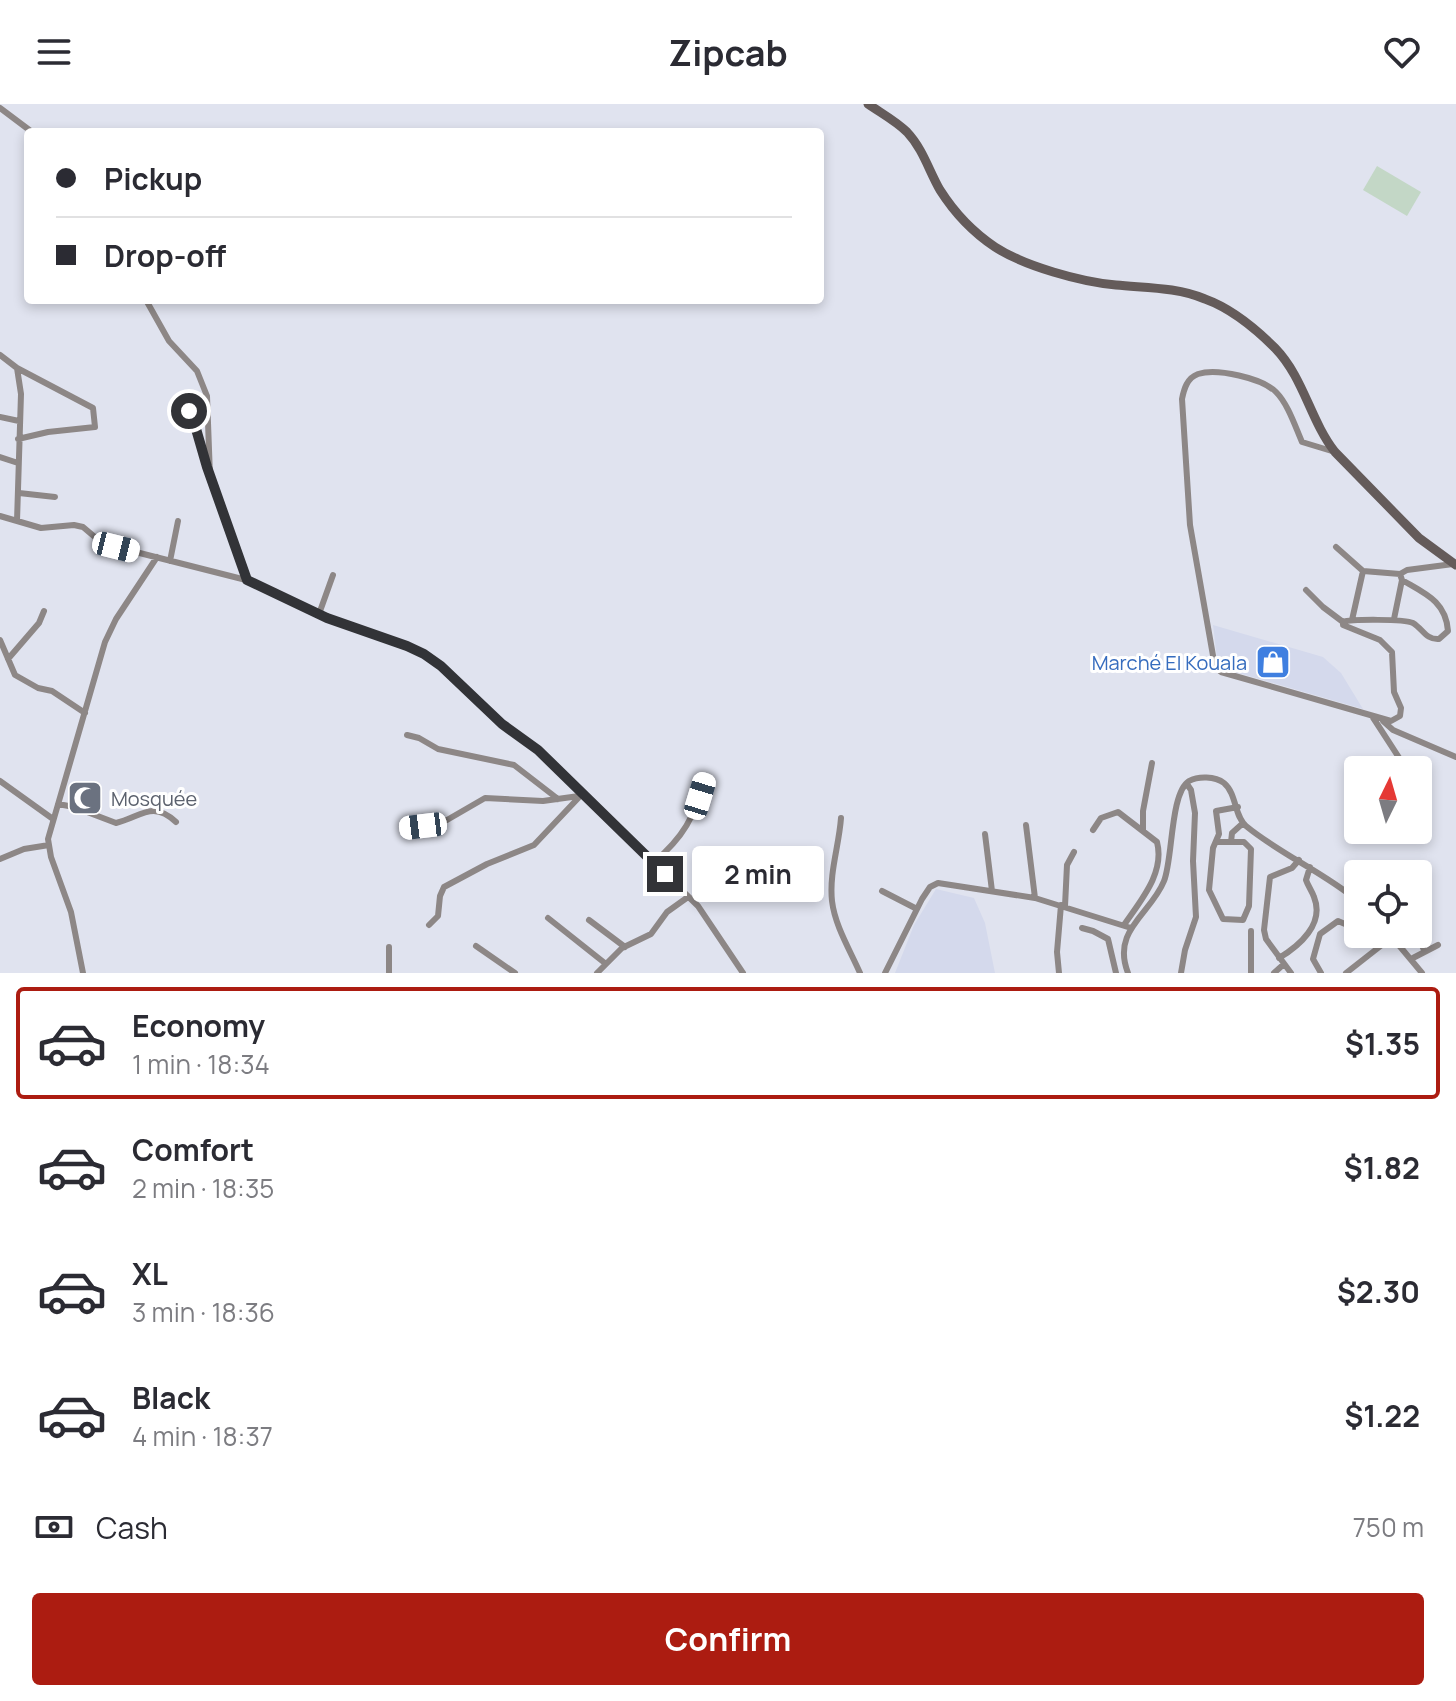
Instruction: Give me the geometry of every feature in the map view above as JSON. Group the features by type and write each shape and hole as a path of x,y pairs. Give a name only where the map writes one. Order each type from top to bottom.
{"main road":[{"path":"868,104 906,132 917,145 954,209 998,249 1026,263 1096,282 1189,293 1208,299 1252,328 1290,366 1326,441 1335,452 1419,538 1455,564"}],"street":[{"path":"0,108 27,128"},
{"path":"148,304 169,341 197,371 207,396 210,476"},
{"path":"0,355 17,368 93,408 95,427 18,439"},
{"path":"17,368 21,394 17,521"},
{"path":"1306,590 1343,625 1380,640 1392,652 1394,692 1401,708 1400,716 1391,721 1372,716 1221,672 1215,667 1190,525 1182,399 1184,387 1198,374 1207,373 1249,378 1263,383 1282,400 1302,442 1335,452"},
{"path":"189,411 247,580"},
{"path":"0,417 19,421"},
{"path":"0,457 18,463"},
{"path":"19,493 55,497"},
{"path":"0,516 41,528 83,527 96,538 116,547 247,580 319,614 424,654 441,666 502,724 538,750 688,897 709,921 743,973"},
{"path":"170,561 178,521"},
{"path":"1336,547 1363,571 1401,577 1436,600 1446,619 1448,631 1434,640 1411,622 1394,619 1343,622"},
{"path":"83,973 71,912 51,857 49,845 53,819 105,642 116,619 157,557"},
{"path":"1394,619 1401,577 1407,570 1455,564"},
{"path":"1352,620 1363,571"},
{"path":"319,614 333,575"},
{"path":"8,659 39,623 44,611"},
{"path":"0,640 15,675 38,688 52,691 85,713"},
{"path":"1372,716 1398,756"},
{"path":"1380,718 1393,730 1456,757"},
{"path":"407,735 438,749 514,765 561,800"},
{"path":"1143,830 1143,811 1152,763"},
{"path":"1128,926 1163,885 1171,855 1177,803 1187,784 1208,777 1222,782 1233,794 1242,824 1344,891"},
{"path":"653,863 677,842 689,824 705,779"},
{"path":"0,781 53,819"},
{"path":"1181,973 1196,917 1193,861 1195,813 1187,784"},
{"path":"406,828 447,820 485,798 561,800 583,793"},
{"path":"429,925 438,916 444,887 543,839 583,793"},
{"path":"58,804 116,823 151,810 166,813 176,822"},
{"path":"1216,842 1244,842 1252,852 1249,906 1246,916 1238,921 1223,919 1209,890 1216,842 1219,834 1216,811 1238,807"},
{"path":"1093,830 1101,818 1118,812 1157,842 1159,861 1150,887 1128,926 1123,955 1128,973"},
{"path":"841,818 832,875 832,903 860,973"},
{"path":"1231,842 1232,833 1242,824"},
{"path":"1026,825 1035,898"},
{"path":"985,834 992,891"},
{"path":"0,859 24,849 49,845"},
{"path":"1059,973 1057,952 1067,865 1074,852"},
{"path":"1291,973 1266,939 1264,930 1268,882 1274,873 1292,868 1299,860"},
{"path":"1274,973 1282,961 1300,946 1314,923 1316,900 1306,880 1310,867"},
{"path":"885,973 917,909 930,887 938,883 1035,898 1128,926"},
{"path":"882,891 917,909"},
{"path":"597,973 625,947 651,934 667,912 688,897"},
{"path":"548,918 606,964"},
{"path":"589,920 625,947"},
{"path":"1321,973 1313,959 1320,934 1338,921 1344,924"},
{"path":"1082,928 1108,939 1116,973"},
{"path":"1251,931 1251,973"},
{"path":"1411,959 1438,945"},
{"path":"476,946 515,973"},
{"path":"389,947 389,973"},
{"path":"1346,973 1376,948"},
{"path":"1401,948 1422,973"}],"shaded area":[{"name":"Marché El Kouala","path":"1213,625 1323,657 1341,673 1363,709 1218,667"},
{"path":"936,889 974,898 985,923 995,973 895,973 914,925"}],"green space":[{"path":"1377,166 1421,192 1407,216 1363,190"}],"place":[{"name":"Marché El Kouala","path":"1273,662"},
{"name":"Mosquée","path":"85,798"}],"route":[{"path":"189,411 247,580 346,626 424,654 441,666 502,724 538,750 665,874"}]}
